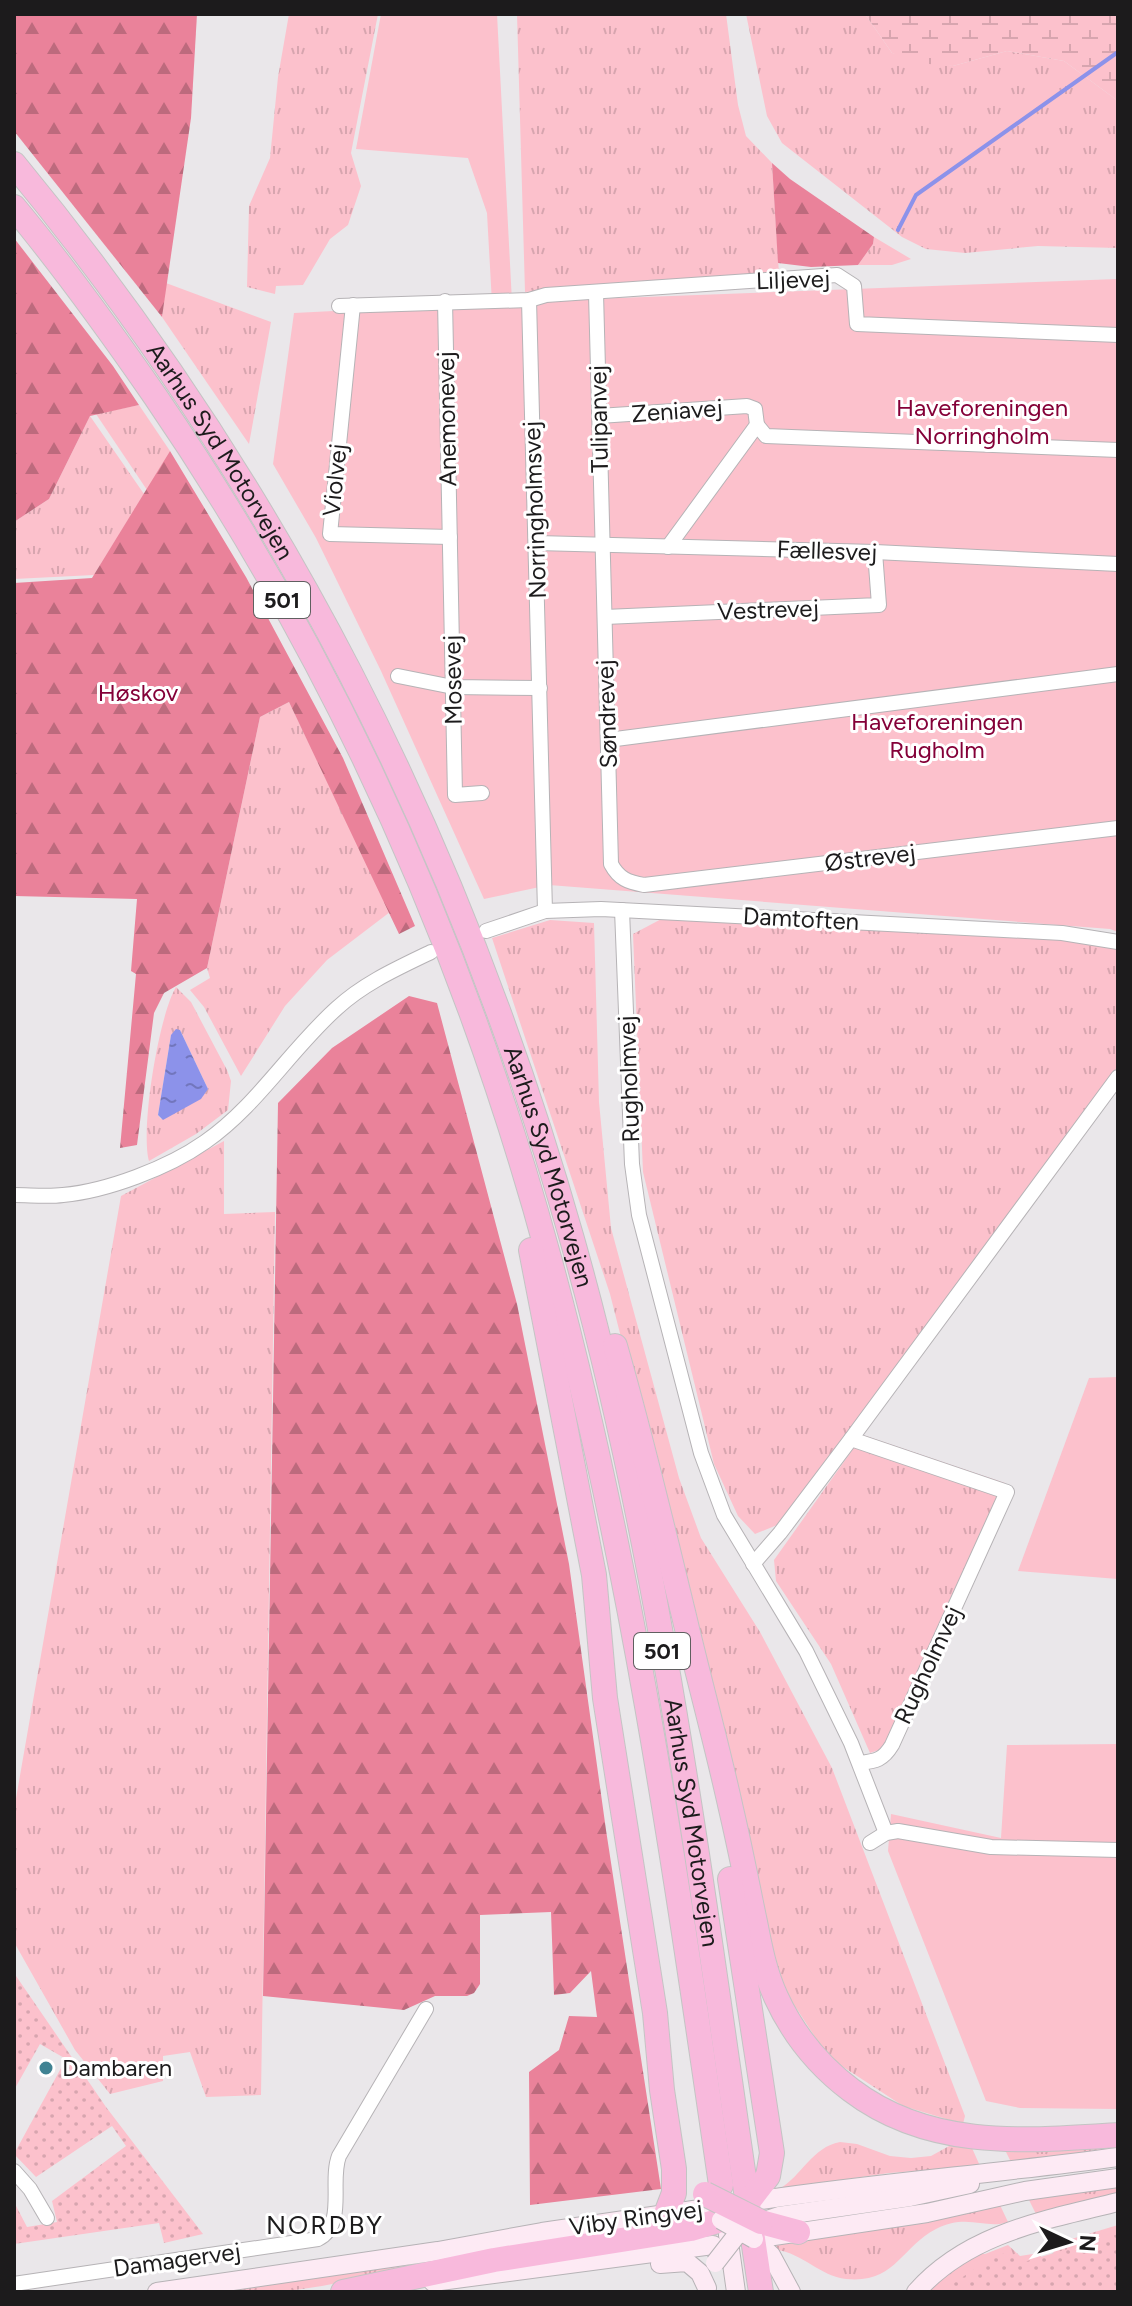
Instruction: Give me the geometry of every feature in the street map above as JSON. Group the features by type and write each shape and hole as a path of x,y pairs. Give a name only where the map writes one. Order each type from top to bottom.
{"highway":[{"name":"Aarhus Syd Motorvejen","path":"14,164 130,312 201,415 276,534 342,655 409,790 438,853 504,1023 573,1243 636,1509 684,1778 761,2292"},
{"name":"Aarhus Syd Motorvejen","path":"14,207 111,332 184,438 252,546 318,662 393,818 479,1033 549,1257 609,1503 661,1786 734,2218"},
{"path":"504,1023 543,1119 590,1260 628,1393 731,1809 763,1959 775,1995 802,2042 835,2077 864,2100 897,2118 951,2135 1000,2140 1118,2135"},
{"path":"479,1033 532,1253 594,1575 605,1698 655,2013 675,2183 666,2214"},
{"path":"683,1612 770,2130 772,2162 734,2218"},
{"path":"655,2013 674,2088 689,2174 734,2218"},
{"path":"343,2292 494,2260 734,2218 798,2232"}],"main road":[{"name":"Viby Ringvej","path":"798,2232 927,2213 1015,2171 1118,2157"},
{"name":"Viby Ringvej","path":"343,2292 496,2276 629,2257 734,2218 888,2182 988,2184 1025,2191 1118,2178"},
{"path":"916,2292 944,2265 976,2245 1040,2222 1118,2202"},
{"name":"Viby Ringvej","path":"157,2292 666,2214 734,2218"},
{"path":"734,2218 774,2259 791,2292"},
{"path":"707,2290 734,2218"},
{"path":"734,2218 736,2292"},
{"path":"629,2257 656,2264 687,2262 700,2273 707,2290"}],"street":[{"name":"Liljevej","path":"529,300 546,295 837,275 854,286 857,324 1118,335"},
{"name":"Tulipanvej","path":"596,293 602,545"},
{"path":"445,301 529,300"},
{"name":"Norringholmsvej","path":"529,300 545,911"},
{"name":"Violvej","path":"445,301 346,306 330,534 450,537"},
{"name":"Anemonevej","path":"445,301 450,537"},
{"name":"Zeniavej","path":"599,416 747,406 766,436 1118,450"},
{"path":"668,547 756,417"},
{"name":"Mosevej","path":"450,537 455,795 482,793"},
{"name":"Fællesvej","path":"537,543 875,552 1118,564"},
{"name":"Søndrevej","path":"602,545 611,864 623,879"},
{"name":"Vestrevej","path":"605,617 879,605 875,552"},
{"path":"608,740 1118,674"},
{"path":"398,676 453,687 540,688"},
{"name":"Østrevej","path":"623,879 644,885 1118,828"},
{"name":"Damtoften","path":"486,931 545,911 622,910 1062,933 1118,942"},
{"name":"Rugholmvej","path":"622,910 632,1164 639,1215 701,1453 724,1515 806,1651 860,1763 878,1761 892,1745 1007,1492 851,1439"},
{"path":"14,1195 63,1195 103,1187 180,1158 238,1115 339,1005 381,977 431,952"},
{"path":"753,1564 851,1439 1118,1077"},
{"path":"860,1763 886,1833"},
{"path":"870,1843 886,1833 914,1833 991,1847 1118,1850"},
{"name":"Damagervej","path":"14,2284 318,2239 326,2235 334,2221 339,2156 426,2009"},
{"path":"14,2171 30,2189 47,2218"}],"green space":[{"path":"14,14 197,14 191,118 162,317 14,131"},
{"path":"289,14 378,14 351,153 361,186 348,225 330,239 303,285 276,286 275,294 247,287 249,206 270,158 278,77"},
{"path":"381,14 497,14 512,302 1118,279 1118,932 549,885 484,899 381,671 316,538 273,464 294,313 492,303 487,213 468,158 356,149"},
{"path":"517,14 726,14 738,105 746,136 772,163 779,274 525,292"},
{"path":"746,14 865,14 892,53 953,66 1007,51 1064,61 1118,101 1118,248 1038,246 965,253 926,249 902,237 782,143 767,116"},
{"path":"865,14 1118,14 1118,101 1064,61 1007,51 953,66 917,63 892,53"},
{"path":"772,163 874,237 873,244 858,265 811,267 778,263"},
{"path":"874,237 911,259 892,265 858,265 873,244"},
{"path":"14,238 113,366 139,405 90,416 49,499 14,522"},
{"path":"166,283 271,322 249,444 162,317"},
{"path":"139,405 170,451 147,490 96,414"},
{"path":"90,416 144,494 94,575 14,579 14,522 49,499"},
{"name":"Høskov","path":"170,451 246,577 343,758 415,926 399,934 289,702 260,717 207,968 164,993 154,1013 137,1145 120,1148 136,974 131,971 137,899 14,896 14,583 92,578"},
{"path":"289,702 390,912 327,960 285,1006 241,1076 204,1007 190,990 210,978 207,968 260,717"},
{"path":"667,916 1045,934 1118,947 1118,1066 782,1523 755,1534 738,1516 714,1464 643,1172 633,934"},
{"path":"550,920 594,923 599,1102 611,1228 679,1478 701,1538 760,1632 832,1768 965,2116 963,2124 903,2106 828,2057 776,1977 699,1645 610,1294 492,938"},
{"path":"176,987 191,1002 231,1081 228,1110 196,1134 149,1161 149,1099 163,1022","holes":["180,1030 208,1089 161,1119 158,1115 171,1035"]},
{"path":"409,996 437,1003 517,1304 569,1564 661,2189 530,2205 529,2072 559,2050 569,2016 597,2017 591,1971 570,1993 554,1995 551,1912 480,1915 480,1984 474,1993 467,1996 435,1996 404,2010 263,1996 278,1103 332,1048"},
{"path":"224,1141 224,1214 275,1212 261,2095 206,2097 190,2052 163,2056 163,2081 110,2094 75,2050 14,1942 14,1810 121,1196"},
{"path":"1118,1377 1118,1579 1018,1571 1089,1378"},
{"path":"863,1435 1005,1483 885,1748 870,1753 831,1664 776,1581 774,1560"},
{"path":"1118,1744 1118,2109 1020,2108 986,2101 888,1851 891,1814 1001,1838 1007,1745"},
{"path":"14,1973 106,2107 203,2234 164,2243 159,2223 14,2244 14,2202 27,2227 57,2222 52,2201 126,2146 112,2126 36,2177 14,2154 66,2059 40,2044 14,2090"},
{"path":"1118,2141 1118,2147 1011,2162 1005,2150"},
{"path":"840,2142 857,2144 890,2156 911,2158 931,2156 951,2145 972,2148 980,2166 889,2173 779,2189 814,2156"},
{"path":"1118,2187 1118,2198 1036,2214 1029,2200"},
{"path":"1000,2205 1008,2222 947,2224 924,2237 887,2270 862,2279 837,2277 795,2255 777,2250 776,2243 926,2223"},
{"path":"1118,2225 1118,2241 1075,2292 1052,2250 1068,2240"},
{"path":"1118,2234 1118,2292 941,2292 999,2252 1024,2262"},
{"path":"550,2241 322,2286 282,2292 218,2292"},
{"path":"1008,2245 1020,2256 1039,2253 1061,2292 924,2292 978,2253 985,2254"}],"water":[{"path":"176,1029 180,1030 208,1089 201,1099 163,1120 158,1115 171,1035"}],"waterway":[{"path":"898,230 916,195 1118,52"}],"place":[{"name":"Dambaren","path":"46,2068"}],"district":[{"name":"NORDBY","path":"325,2225"}],"park label":[{"name":"Haveforeningen Norringholm","path":"982,422"},
{"name":"Haveforeningen Rugholm","path":"937,736"}]}
